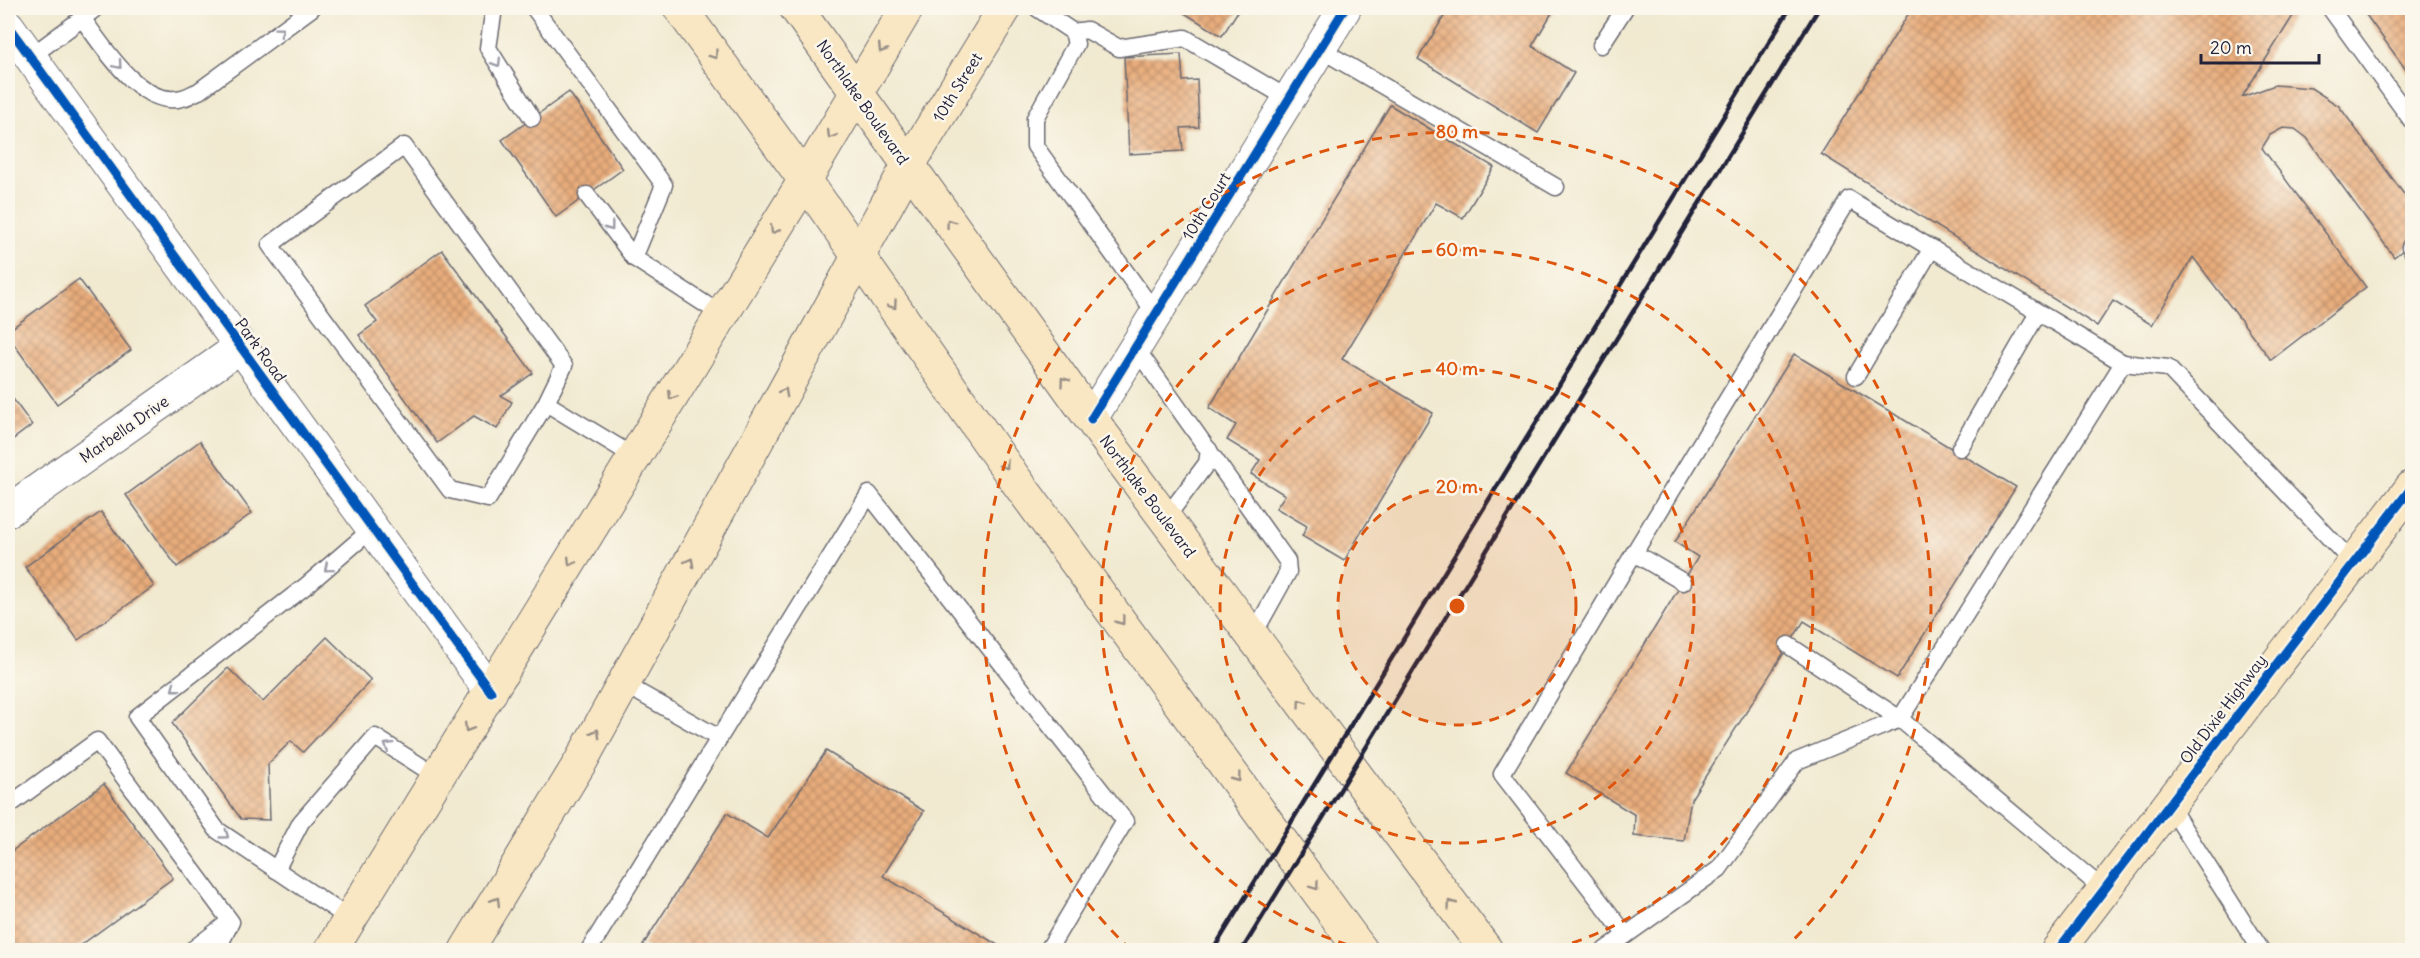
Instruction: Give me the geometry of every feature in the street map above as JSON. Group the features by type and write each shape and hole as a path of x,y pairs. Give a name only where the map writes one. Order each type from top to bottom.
{"main road":[{"path":"680,8 860,257 1007,468 1361,951"},
{"name":"Northlake Boulevard","path":"796,8 1091,419 1486,951"},
{"path":"331,951 348,935 438,777 805,180 856,90 907,8"},
{"name":"10th Street","path":"466,951 581,761 908,166 1005,8"},
{"name":"Old Dixie Highway","path":"2058,951 2412,487"}],"street":[{"name":"10th Court","path":"1091,419 1345,8"},
{"name":"Park Road","path":"8,26 490,693"},
{"name":"Marbella Drive","path":"8,511 240,346"}],"lane":[{"path":"30,57 96,8"},
{"path":"82,18 119,67 143,89 161,98 180,99 199,91 312,8"},
{"path":"494,8 488,48 532,118"},
{"path":"534,8 664,185 634,258"},
{"path":"1037,8 1073,32 1087,30 1119,48 1185,38 1289,99"},
{"path":"1601,45 1624,8"},
{"path":"2330,8 2412,121"},
{"path":"1073,32 1076,44 1035,118 1035,146 1156,314"},
{"path":"1320,49 1556,186"},
{"path":"404,146 564,366 546,403 488,499 450,490 270,245 404,146"},
{"path":"587,195 634,258 722,315"},
{"path":"1626,935 1502,774 1849,199 2123,363 2168,368 2354,564"},
{"path":"1856,376 1932,248"},
{"path":"1960,448 2038,313"},
{"path":"1135,347 1287,561 1288,572 1252,637"},
{"path":"1605,951 1719,870 1797,760 1900,719 2123,363"},
{"path":"546,403 635,457"},
{"path":"1165,519 1207,464 1209,450"},
{"path":"589,951 869,494 1125,821 1048,951"},
{"path":"348,935 276,870 218,830 137,717 307,585 372,529"},
{"path":"1634,553 1683,582"},
{"path":"1788,645 1900,719 2104,890"},
{"path":"624,684 719,738"},
{"path":"276,870 301,822 375,737 438,777"},
{"path":"8,806 97,741 230,921"},
{"path":"2169,805 2261,951"},
{"path":"192,951 230,921"},
{"path":"217,951 230,921"}],"building":[{"path":"1176,8 1240,8 1222,36"},
{"path":"1449,8 1555,8 1532,46 1574,73 1538,133 1418,59"},
{"path":"1912,8 2298,8 2242,97 2275,85 2311,88 2339,106 2412,205 2412,243 2394,257 2307,138 2295,129 2283,128 2270,135 2262,148 2366,287 2271,360 2193,257 2152,325 2113,301 2097,326 1821,154"},
{"path":"2361,8 2412,8 2412,78"},
{"path":"1181,54 1183,81 1197,80 1199,127 1181,128 1183,151 1129,154 1124,57"},
{"path":"569,92 623,169 556,217 502,140"},
{"path":"1390,105 1494,167 1463,218 1436,203 1342,359 1433,413 1344,561 1302,536 1307,526 1276,508 1285,495 1251,474 1260,460 1227,440 1236,425 1209,408"},
{"path":"442,250 533,373 501,396 512,402 497,429 474,416 437,443 359,335 377,322 365,306"},
{"path":"79,279 131,350 57,404 8,336 8,331"},
{"path":"1794,354 2016,487 1897,678 1804,621 1691,799 1684,841 1634,836 1635,815 1566,773 1698,557 1675,542"},
{"path":"8,392 32,425 8,443"},
{"path":"200,441 252,513 177,567 126,495"},
{"path":"101,512 154,586 78,640 25,567"},
{"path":"327,637 371,680 303,752 291,741 268,764 270,820 241,819 172,723 228,668 263,702"},
{"path":"826,751 924,811 883,876 1006,950 652,950 643,945 727,813 768,838"},
{"path":"104,784 173,878 74,950 12,950 8,945 8,854"}],"railway":[{"path":"1213,950 1790,8"},
{"path":"1242,950 1819,8"}],"cycle path":[{"path":"1091,419 1345,8"},
{"path":"8,26 491,692"},
{"path":"2058,950 2412,487"}]}
